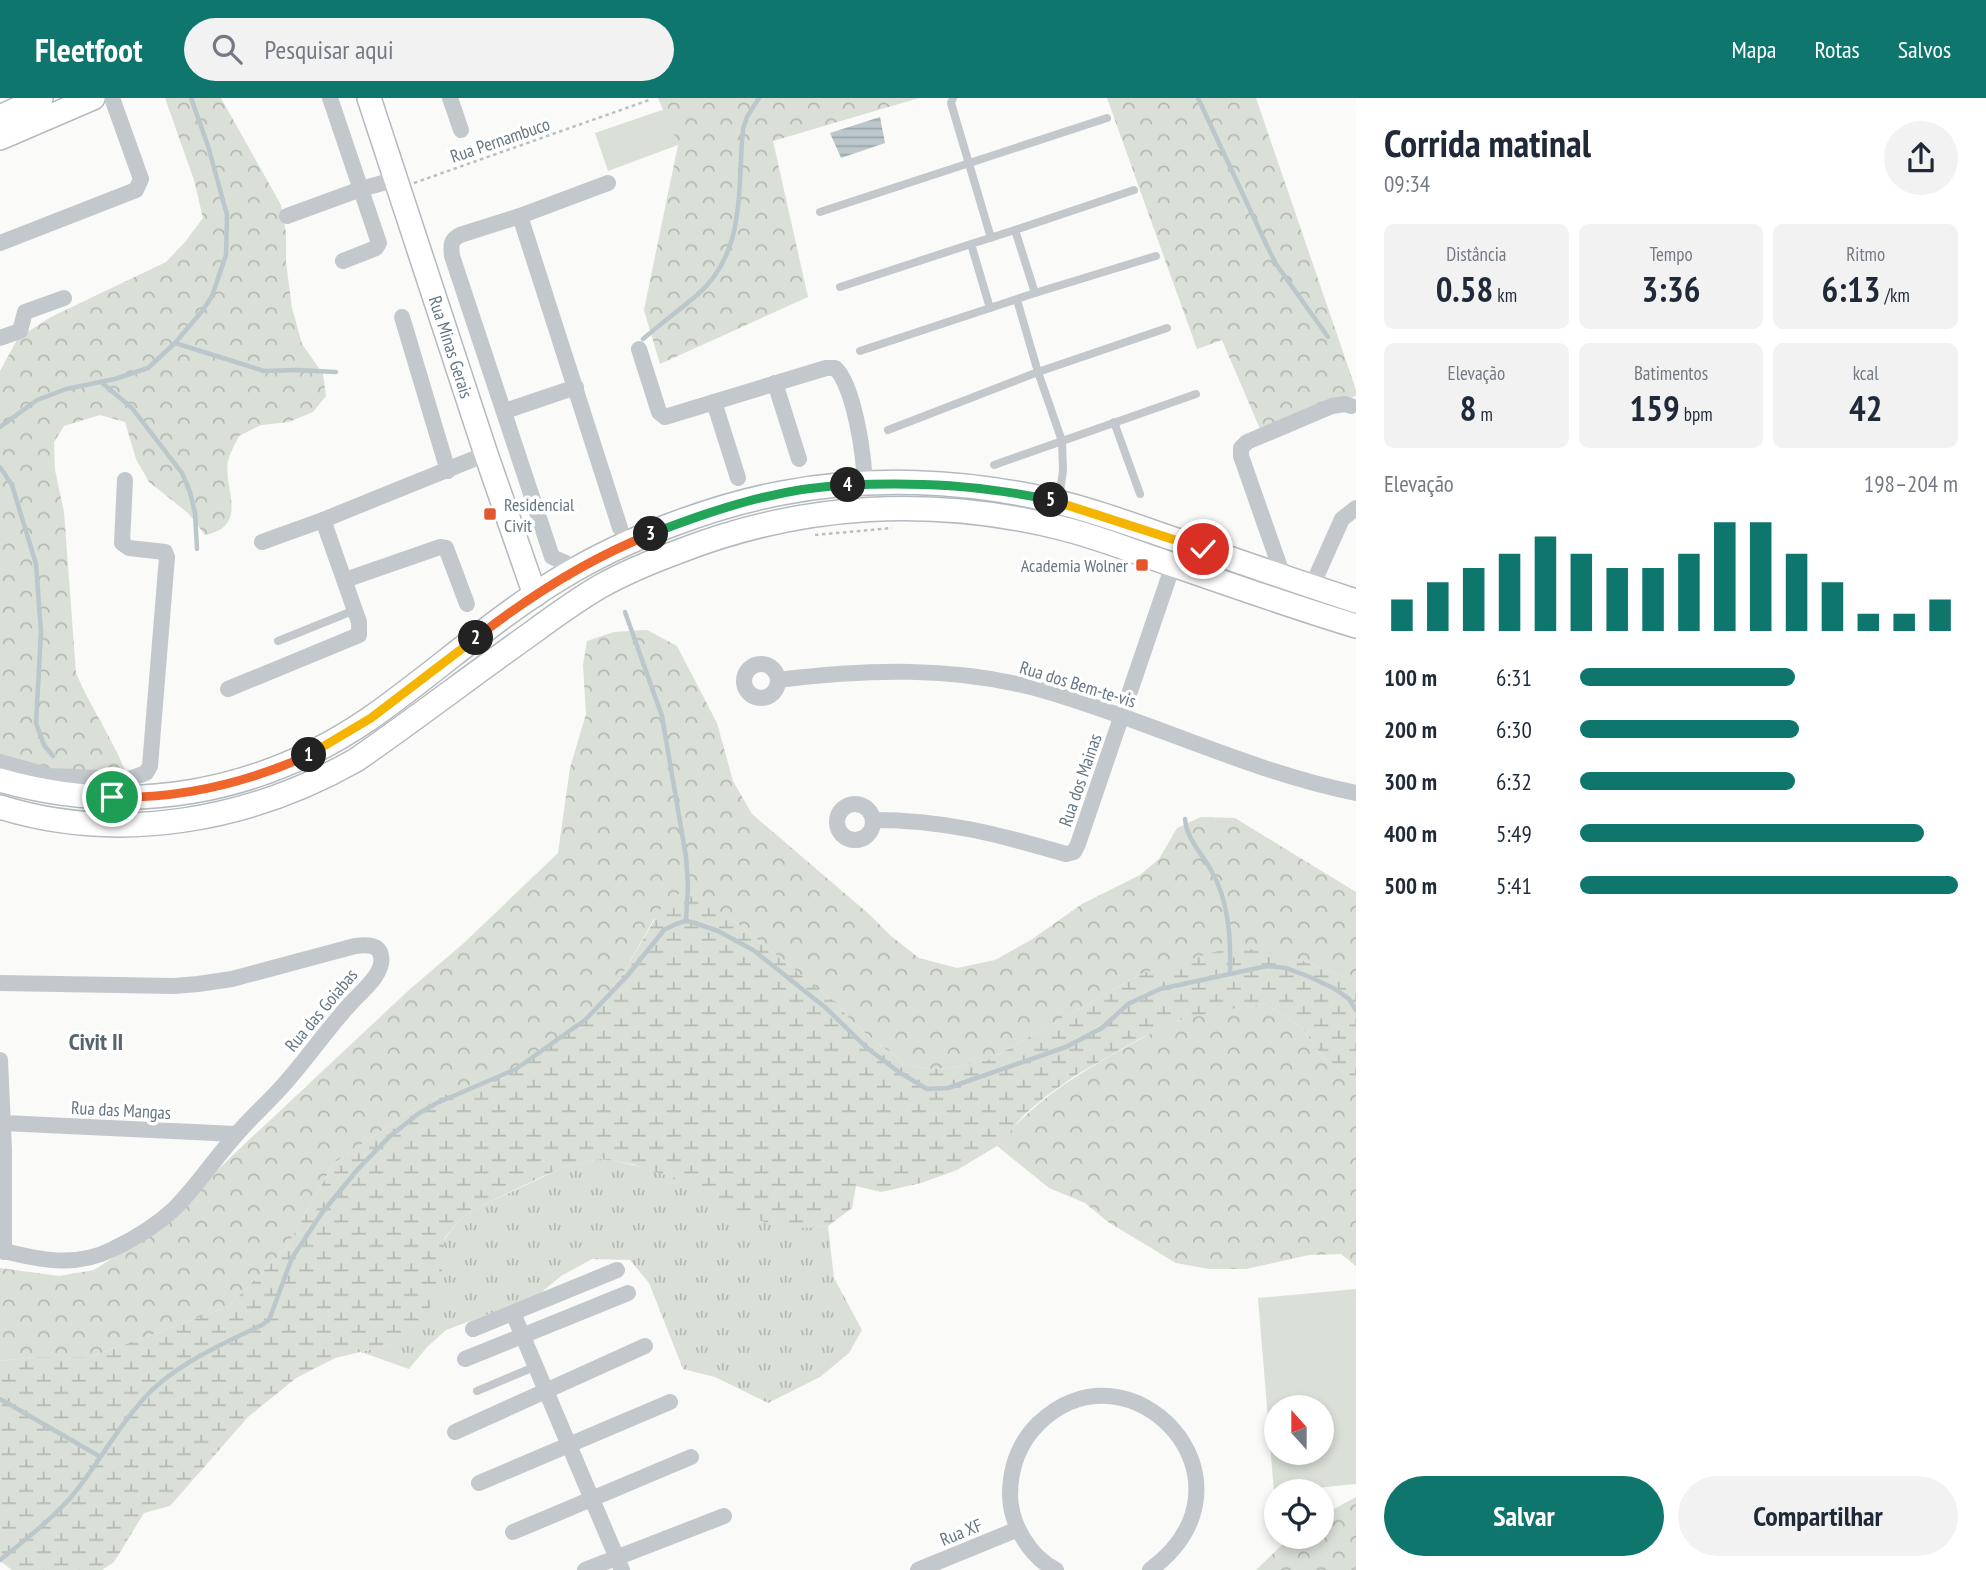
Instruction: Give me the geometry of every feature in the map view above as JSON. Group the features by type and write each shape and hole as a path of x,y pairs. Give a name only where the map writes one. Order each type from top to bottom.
{"main road":[{"path":"0,117 41,98"},
{"path":"0,138 93,98"},
{"name":"Rua Minas Gerais","path":"369,98 535,595"},
{"path":"0,780 67,794 158,797 219,787 269,771 322,749 359,725 570,572 628,543 730,505 782,492 864,484 921,483 972,486 1059,502 1356,601"},
{"path":"0,807 66,821 141,824 209,817 259,802 332,773 356,760 559,613 604,584 697,544 785,519 846,510 922,509 987,514 1075,531 1287,605 1356,626"}],"street":[{"path":"0,243 136,190 140,186 141,179 112,98"},
{"path":"330,98 379,246 343,261"},
{"path":"450,98 461,130"},
{"path":"570,572 566,564 552,557 452,256 451,246 454,238 460,235 608,183"},
{"path":"287,216 361,189 399,184"},
{"path":"520,216 620,528"},
{"path":"0,338 20,331 25,312 64,298"},
{"path":"402,317 448,471"},
{"path":"639,349 662,415 665,416 826,368 838,370 863,444 864,484"},
{"path":"775,383 799,459"},
{"path":"505,411 576,387"},
{"path":"714,402 738,478"},
{"path":"1283,576 1259,513 1241,456 1241,448 1247,442 1332,406 1351,406"},
{"path":"262,542 486,454"},
{"path":"0,762 50,776 129,779 146,774 152,751 167,557 165,552 129,548 122,543 125,480"},
{"path":"1312,586 1342,519 1356,508"},
{"path":"228,689 354,639 360,631 323,520"},
{"path":"345,580 440,547 446,548 467,604"},
{"name":"Rua dos Mainas","path":"873,820 945,823 993,832 1070,854 1079,844 1173,565"},
{"name":"Rua dos Bem-te-vis","path":"778,680 901,670 992,679 1041,690 1258,766 1356,793"},
{"name":"Rua das Goiabas","path":"0,983 174,986 232,979 355,946 375,947 382,957 378,972 370,983 334,1022 287,1082 236,1134 177,1206 156,1224 111,1250 89,1259 70,1262 43,1260 2,1251"},
{"path":"0,1060 4,1124 2,1251"},
{"name":"Rua das Mangas","path":"4,1124 236,1134"},
{"path":"473,1329 617,1270"},
{"path":"465,1359 628,1293"},
{"path":"513,1313 620,1564"},
{"path":"455,1432 645,1346"},
{"path":"1056,1570 1032,1550 1018,1529 1010,1505 1010,1480 1016,1455 1029,1433 1047,1415 1070,1403 1094,1397 1120,1398 1144,1406 1165,1420 1182,1439 1192,1462 1197,1487 1194,1513 1184,1536 1168,1556 1150,1570"},
{"path":"479,1483 670,1402"},
{"path":"513,1532 691,1457"},
{"path":"585,1570 620,1564 724,1516"},
{"name":"Rua XF","path":"918,1570 937,1566 1018,1529"}],"lane":[{"path":"953,98 951,103 991,238"},
{"path":"820,212 1107,118"},
{"path":"840,287 1134,190"},
{"path":"1015,230 1035,292"},
{"path":"971,244 990,309"},
{"path":"860,351 1035,292 1156,256"},
{"path":"1017,300 1062,440 1063,470 1059,502"},
{"path":"888,430 1038,372 1167,328"},
{"path":"995,465 1196,394"},
{"path":"1114,422 1140,494"},
{"path":"278,641 355,610"},
{"path":"477,1391 534,1367"}],"path":[{"name":"Rua Pernambuco","path":"399,184 649,100"},
{"path":"812,535 898,528"}],"green space":[{"path":"165,98 221,98 281,205 292,308 302,344 323,374 326,396 313,412 289,422 261,425 239,436 228,461 231,515 219,530 205,535 188,513 149,482 136,459 125,422 100,415 64,426 54,442 55,470 64,512 76,673 127,776 3,764 0,755 0,371 18,338 51,317 166,262 203,218 194,180"},
{"path":"658,98 919,98 773,141 808,297 660,364 644,310 678,145"},
{"path":"1107,98 1256,98 1356,396 1260,429 1222,340 1197,349"},
{"path":"665,109 678,145 608,171 595,133"},
{"path":"647,630 677,646 717,723 733,781 752,814 919,958 957,968 995,960 1031,940 1082,904 1140,875 1159,859 1177,828 1201,817 1235,818 1356,892 1356,982 1298,959 1140,974 991,1059 952,1068 928,1069 908,1065 877,1043 851,1021 837,1004 728,916 654,919 621,977 593,1008 565,1033 498,1081 427,1100 334,1163 286,1248 228,1307 90,1357 35,1357 0,1361 0,1268 59,1276 94,1270 158,1229 235,1153 558,853 570,768 586,714 583,665 587,641 614,632"},
{"path":"683,892 728,916 837,1004 851,1021 877,1043 908,1065 928,1069 952,1068 991,1059 1140,974 1235,946 1298,959 1356,982 1356,1080 1323,1057 1301,1027 1266,1004 1180,1020 1141,1038 1076,1075 1025,1114 997,1146 957,1170 921,1183 881,1192 856,1186 852,1208 828,1226 782,1227 740,1215 670,1177 632,1164 600,1159 564,1167 461,1218 444,1239 444,1260 436,1298 415,1331 394,1344 335,1358 296,1378 248,1417 170,1506 144,1513 114,1562 102,1570 12,1570 0,1561 0,1361 35,1357 90,1357 228,1307 286,1248 334,1163 427,1100 498,1081 565,1033 593,1008 621,977 666,900"},
{"path":"1266,1004 1301,1027 1323,1057 1356,1080 1356,1266 1341,1254 1309,1255 1246,1269 1209,1269 1176,1263 1108,1222 1085,1203 1049,1188 997,1146 1024,1117 1053,1093 1085,1071 1150,1034 1192,1017"},
{"path":"600,1159 664,1174 746,1215 764,1221 783,1226 828,1226 834,1278 862,1330 849,1353 820,1377 768,1403 715,1377 683,1369 649,1283 630,1260 592,1259 561,1276 537,1296 446,1330 409,1369 361,1352 394,1344 444,1260 444,1240 461,1218 564,1167"},
{"path":"1356,1289 1356,1484 1334,1486 1334,1479 1273,1479 1272,1465 1334,1465 1334,1395 1266,1395 1258,1298"},
{"path":"1356,1497 1356,1570 1256,1570 1278,1549 1334,1549 1334,1509"}],"shaded area":[{"path":"880,117 885,143 841,158 830,133"}],"waterway":[{"path":"0,427 37,400 66,389 115,379 148,368 175,343 212,296 226,255 227,215 208,146 191,98"},
{"path":"643,339 697,295 713,278 724,259 736,218 743,129 759,98"},
{"path":"1198,98 1276,264 1328,337"},
{"path":"175,343 264,371 336,372"},
{"path":"101,382 132,408 182,473 195,513 197,549"},
{"path":"0,467 12,485 36,564 41,632 36,723 44,745 53,756"},
{"path":"625,612 662,716 686,857 686,921"},
{"path":"1185,819 1192,840 1212,872 1222,896 1229,934 1230,973"},
{"path":"0,1560 47,1522 72,1496 130,1415 152,1390 190,1361 269,1320 292,1258 321,1214 389,1137 437,1103 516,1069 585,1020 627,976 664,930 676,924 686,921 695,923 718,931 753,950 826,1008 867,1048 927,1089 948,1088 1066,1047 1102,1028 1128,1004 1160,989 1267,966 1286,968 1335,989 1349,999 1356,1010"},
{"path":"0,1399 99,1456"}],"place":[{"name":"Residencial Civit","path":"490,514"},
{"name":"Academia Wolner","path":"1142,565"}],"district":[{"name":"Civit II","path":"96,1041"}],"route":[{"path":"112,797 158,797 202,791 307,756 371,718 485,631 570,572 628,543 664,529 730,505 782,492 841,485 944,483 972,486 1052,500 1203,549"}]}
